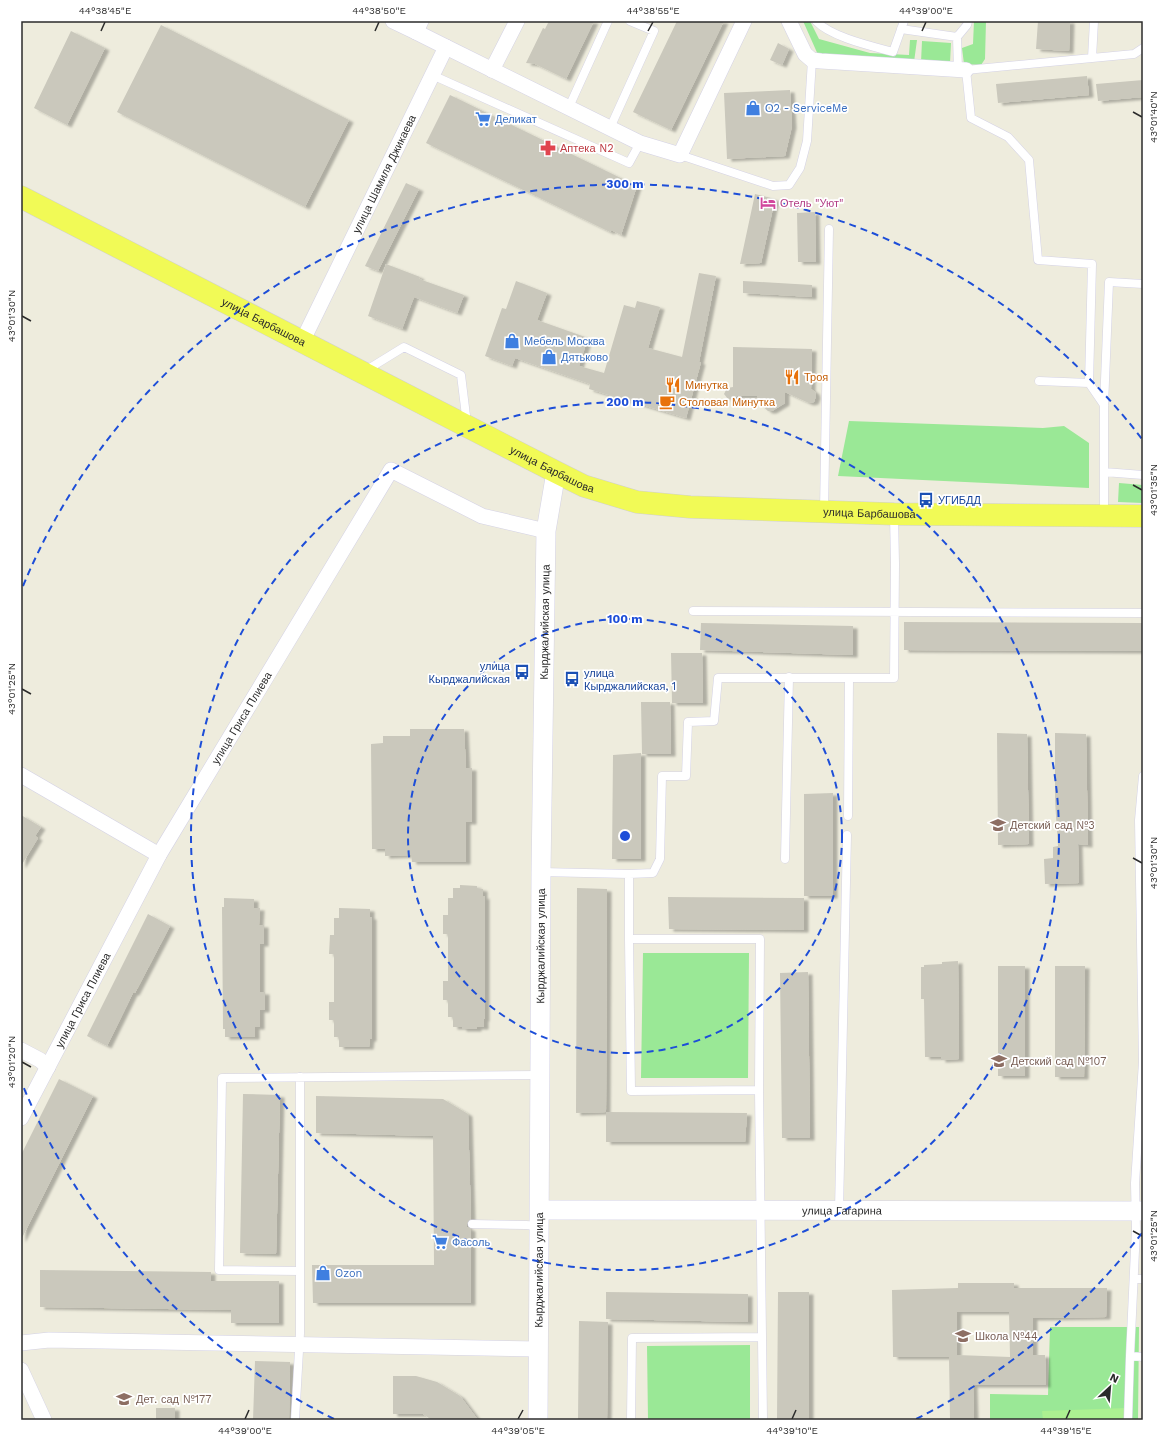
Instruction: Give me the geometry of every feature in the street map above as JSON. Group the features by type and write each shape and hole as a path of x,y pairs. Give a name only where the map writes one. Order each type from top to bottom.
{"main road":[{"name":"улица Барбашова","path":"21,197 584,486 637,502 690,507 894,514 1143,516"}],"street":[{"path":"393,21 418,27 446,47 640,143 680,155 744,21"},
{"path":"492,70 517,21"},
{"path":"789,21 805,54 812,60 962,70"},
{"name":"улица Шамиля Джикаева","path":"302,342 446,47"},
{"name":"улица Гриса Плиева","path":"21,1118 159,855 391,470 482,516 546,531"},
{"name":"Кырджалийская улица","path":"538,1420 541,872 546,531 556,472"},
{"path":"21,775 159,855"},
{"path":"21,1050 40,1060 48,1067"},
{"name":"улица Гагарина","path":"540,1218 760,1211 1140,1211"},
{"path":"21,1342 49,1340 538,1349"},
{"path":"21,1370 44,1420"}],"lane":[{"path":"569,107 608,21"},
{"path":"610,128 654,32 630,21"},
{"path":"816,21 821,27 854,41 893,52 903,25 957,37"},
{"path":"968,21 967,25 957,37 971,118 1008,137 1029,160 1038,260 1092,264 1089,384 1104,405"},
{"path":"1092,58 1094,21"},
{"path":"962,70 1134,54 1143,48"},
{"path":"680,155 773,186 789,185 800,168 807,142 812,60"},
{"path":"432,75 629,163 640,143"},
{"path":"824,512 829,229"},
{"path":"1104,516 1104,405 1109,282 1143,284"},
{"path":"363,372 404,347 461,375 467,426"},
{"path":"1039,381 1089,384"},
{"path":"1104,472 1143,475"},
{"path":"541,872 629,874 653,873 660,859 662,776 686,776 688,722 714,721 718,678 894,678 894,514"},
{"path":"693,611 1143,613"},
{"path":"785,859 789,677"},
{"path":"848,816 849,678"},
{"path":"1128,1420 1134,1279 1140,1211 1135,1183 1143,1062 1139,820 1143,776"},
{"path":"839,1211 847,835"},
{"path":"629,874 630,1091 759,1090"},
{"path":"629,939 760,939 759,1090 763,1420"},
{"path":"300,1271 219,1270 222,1078 540,1075"},
{"path":"295,1420 300,1345 300,1077"},
{"path":"472,1224 526,1225 540,1218"},
{"path":"1134,1279 1143,1279"},
{"path":"631,1420 632,1338 762,1337"},
{"path":"1130,1356 1143,1356"}],"green space":[{"path":"803,21 810,21 819,39 870,53 909,55 910,40 917,40 914,62 819,57"},
{"path":"974,21 986,21 985,59 981,65 964,64 962,48 973,44"},
{"path":"922,41 951,43 950,63 921,62"},
{"path":"849,421 1043,428 1064,426 1089,443 1089,488 838,476"},
{"path":"1119,483 1143,485 1143,503 1118,502"},
{"path":"643,953 749,953 748,1078 641,1078"},
{"path":"1050,1327 1139,1327 1138,1420 990,1420 990,1394 1048,1395"},
{"path":"750,1345 750,1420 648,1420 647,1346"},
{"path":"1127,1408 1128,1420 1043,1420 1042,1411"}],"building":[{"path":"549,21 594,21 566,79 535,64 526,63 543,28 545,29"},
{"path":"677,21 724,21 671,130 633,112"},
{"path":"1038,21 1070,21 1069,51 1036,49"},
{"path":"161,25 349,120 305,207 117,112"},
{"path":"71,31 105,48 67,125 34,108"},
{"path":"778,43 789,49 782,65 770,60"},
{"path":"1087,76 1089,95 998,103 996,84"},
{"path":"1143,80 1143,97 1098,101 1096,84"},
{"path":"790,90 792,126 785,156 727,159 724,93"},
{"path":"450,95 637,186 621,235 611,230 610,232 426,143"},
{"path":"406,183 419,189 378,271 365,266"},
{"path":"755,194 775,199 761,263 740,264"},
{"path":"815,212 816,262 798,262 797,213"},
{"path":"386,264 420,277 419,279 464,295 457,313 414,297 402,329 368,316"},
{"path":"699,273 716,276 699,362 701,362 686,418 589,389 590,384 515,358 512,366 485,356 502,308 506,309 516,281 547,293 537,320 588,338 579,366 604,373 624,305 635,308 637,301 660,307 648,348 682,357"},
{"path":"743,281 812,285 812,297 743,293"},
{"path":"733,347 812,349 811,389 815,392 816,396 814,402 809,403 785,392 785,403 772,411 768,411 757,401 757,396 737,396 733,400 728,399 724,394 727,388 733,387"},
{"path":"904,622 1143,623 1143,651 904,650"},
{"path":"701,623 853,626 853,655 700,650"},
{"path":"671,653 702,653 703,703 672,703"},
{"path":"641,702 670,702 671,754 642,754"},
{"path":"410,729 464,729 466,768 472,768 472,822 466,822 466,862 412,862 411,855 385,856 385,849 372,849 371,744 383,743 383,736 410,736"},
{"path":"997,733 1027,734 1029,844 998,845"},
{"path":"1055,733 1086,734 1088,845 1078,844 1079,883 1045,884 1044,859 1053,858 1053,847 1058,846 1055,801"},
{"path":"641,753 641,859 612,859 613,755"},
{"path":"833,793 833,896 804,896 804,794"},
{"path":"21,815 41,827 35,836 38,838 21,866"},
{"path":"460,885 477,886 477,888 483,889 483,897 485,896 485,1019 484,1027 477,1027 477,1029 462,1029 462,1027 453,1027 453,1017 448,1017 448,1000 443,1000 443,981 448,981 448,934 443,934 443,915 448,915 448,898 453,898 453,888 460,888"},
{"path":"577,888 607,889 606,1112 576,1113"},
{"path":"668,897 804,898 804,930 669,929"},
{"path":"224,898 254,899 254,908 260,908 259,925 264,925 264,944 260,944 260,992 265,992 265,1010 260,1010 260,1027 255,1027 255,1037 225,1037 225,1029 223,1029 222,907 224,907"},
{"path":"339,908 370,909 370,917 372,917 372,1039 370,1039 369,1047 339,1047 339,1037 334,1037 334,1020 329,1020 329,1002 334,1002 334,954 329,954 330,935 334,935 334,918 339,918"},
{"path":"148,914 170,926 135,993 133,993 107,1046 87,1036"},
{"path":"958,961 959,1059 941,1060 941,1057 925,1057 924,999 921,999 921,967 924,967 924,965 942,964 942,962"},
{"path":"998,966 1025,966 1025,1076 998,1076"},
{"path":"1055,966 1085,966 1084,1077 1055,1077"},
{"path":"808,972 810,1138 782,1138 780,973"},
{"path":"59,1079 93,1096 21,1240 21,1155"},
{"path":"243,1094 280,1095 276,1254 240,1253"},
{"path":"316,1096 443,1099 468,1114 471,1219 468,1221 467,1227 471,1229 471,1303 313,1303 312,1265 434,1265 433,1136 316,1133"},
{"path":"606,1112 747,1113 745,1142 606,1142"},
{"path":"40,1270 211,1272 211,1281 279,1281 279,1323 231,1323 231,1310 40,1307"},
{"name":"Школа №44","path":"958,1283 1014,1283 1014,1288 1107,1288 1106,1317 1033,1318 1033,1355 1045,1355 1046,1385 973,1385 974,1420 950,1420 949,1357 893,1357 892,1290 958,1288","holes":["957,1312 1009,1312 1010,1357 957,1355"]},
{"path":"606,1292 748,1294 748,1322 606,1319"},
{"path":"778,1292 809,1292 809,1420 777,1420"},
{"path":"579,1321 608,1322 607,1420 578,1420"},
{"path":"255,1361 290,1362 289,1420 253,1420"},
{"path":"393,1376 416,1376 437,1382 460,1396 478,1420 432,1420 423,1414 393,1414"},
{"name":"Дет. сад №177","path":"156,1408 175,1408 175,1420 156,1420"}],"place":[{"name":"О2 - ServiceMe","path":"753,108"},
{"name":"Деликат","path":"483,119"},
{"name":"Аптека N2","path":"548,148"},
{"name":"Отель \"Уют\"","path":"768,203"},
{"name":"Мебель Москва","path":"512,341"},
{"name":"Дятьково","path":"549,357"},
{"name":"Троя","path":"792,377"},
{"name":"Минутка","path":"673,385"},
{"name":"Столовая Минутка","path":"667,402"},
{"name":"УГИБДД","path":"926,500"},
{"name":"улица Кырджалийская","path":"522,672"},
{"name":"улица Кырджалийская, 1","path":"572,679"},
{"name":"Детский сад №3","path":"998,825"},
{"name":"Детский сад №107","path":"999,1061"},
{"name":"Фасоль","path":"440,1242"},
{"name":"Ozon","path":"323,1273"},
{"name":"Школа №44","path":"963,1336"},
{"name":"Дет. сад №177","path":"124,1399"}]}
